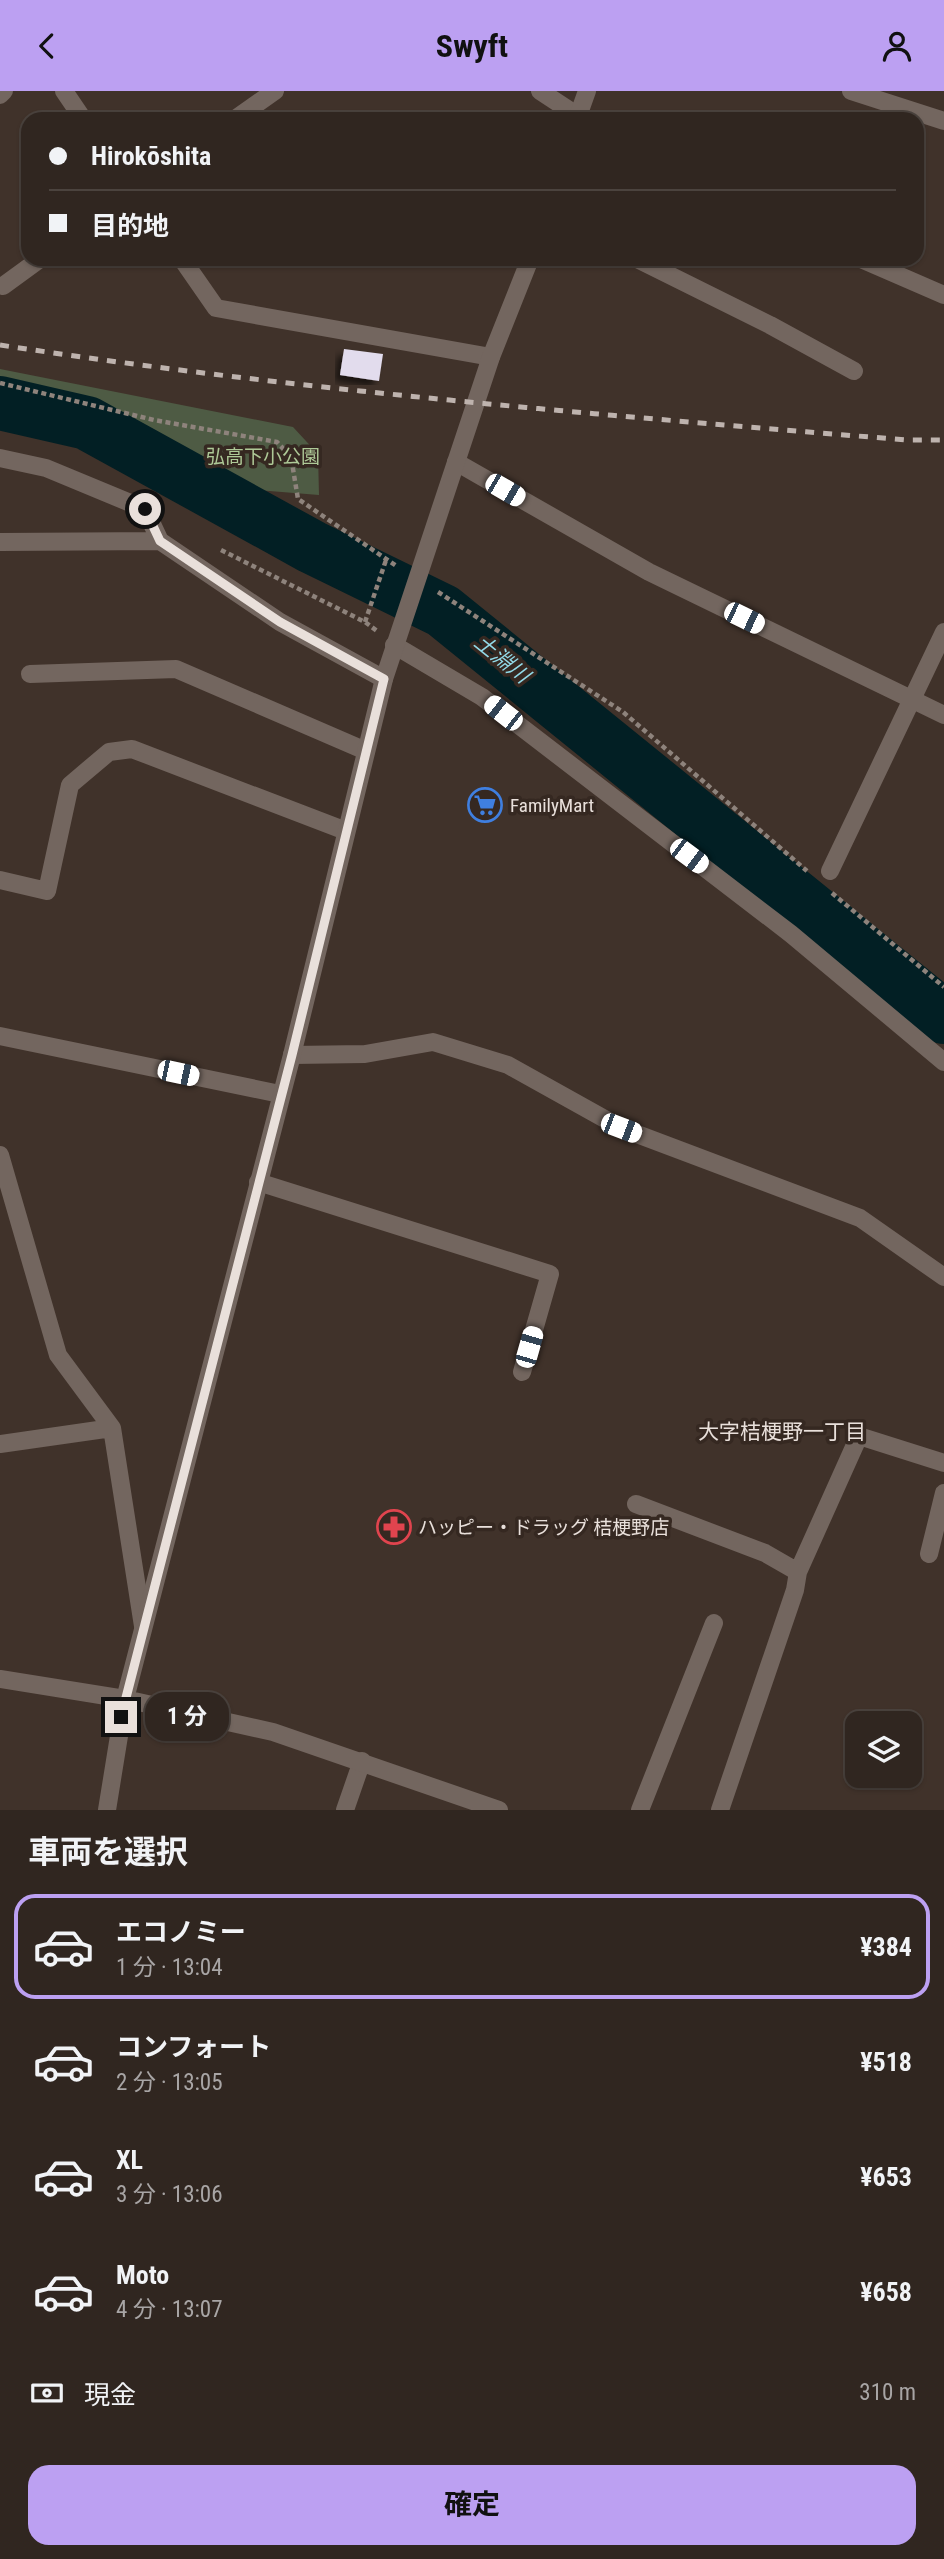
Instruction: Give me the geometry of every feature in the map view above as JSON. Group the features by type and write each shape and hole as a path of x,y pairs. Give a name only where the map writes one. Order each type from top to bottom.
{"street":[{"path":"0,95 4,91"},
{"path":"64,91 78,112"},
{"path":"245,112 275,91"},
{"path":"540,91 570,112"},
{"path":"579,112 587,91"},
{"path":"851,91 916,112"},
{"path":"924,115 944,121"},
{"path":"4,286 31,266"},
{"path":"187,266 216,308 491,357"},
{"path":"107,1810 125,1699 292,1055 384,679 399,627 491,357 527,266"},
{"path":"651,266 770,325 854,371"},
{"path":"877,266 944,295"},
{"path":"0,458 46,468 145,509 160,541 280,622 384,679"},
{"path":"456,462 649,572 944,715"},
{"path":"0,542 160,541"},
{"path":"830,871 944,632"},
{"path":"394,645 482,697 791,934 944,1062"},
{"path":"30,674 176,669 366,751"},
{"path":"0,880 47,891 70,785 109,752 132,749 345,831"},
{"path":"0,1036 280,1094"},
{"path":"292,1055 365,1054 433,1042 508,1065 621,1128 860,1218 944,1277"},
{"path":"0,1155 58,1355 113,1427 143,1626"},
{"path":"258,1182 550,1274 522,1372"},
{"path":"0,1444 113,1427"},
{"path":"720,1810 795,1590 798,1572 859,1436 944,1463"},
{"path":"929,1555 944,1493"},
{"path":"636,1504 765,1553 798,1572"},
{"path":"640,1810 714,1623"},
{"path":"0,1679 125,1699 273,1732 499,1810"},
{"path":"345,1810 362,1761"}],"path":[{"path":"0,383 155,420 277,442 291,457 298,499 386,560 623,712 808,872"},
{"path":"219,549 365,622 394,645"},
{"path":"365,622 386,560"},
{"path":"829,890 944,987"}],"green space":[{"name":"弘高下小公園","path":"0,369 293,427 318,454 319,495 257,490 136,433 74,408 0,390"}],"building":[{"path":"344,349 383,354 379,381 340,375"}],"waterway":[{"name":"土淵川","path":"0,403 87,423 312,547 443,611 944,1017"}],"railway":[{"path":"0,345 339,389 679,421 906,440 944,440"}],"place":[{"name":"FamilyMart","path":"485,805"},
{"name":"ハッピー・ドラッグ 桔梗野店","path":"394,1527"}],"district":[{"name":"大字桔梗野一丁目","path":"782,1432"}],"route":[{"path":"121,1717 292,1055 384,679 280,622 160,541 145,509"}]}
